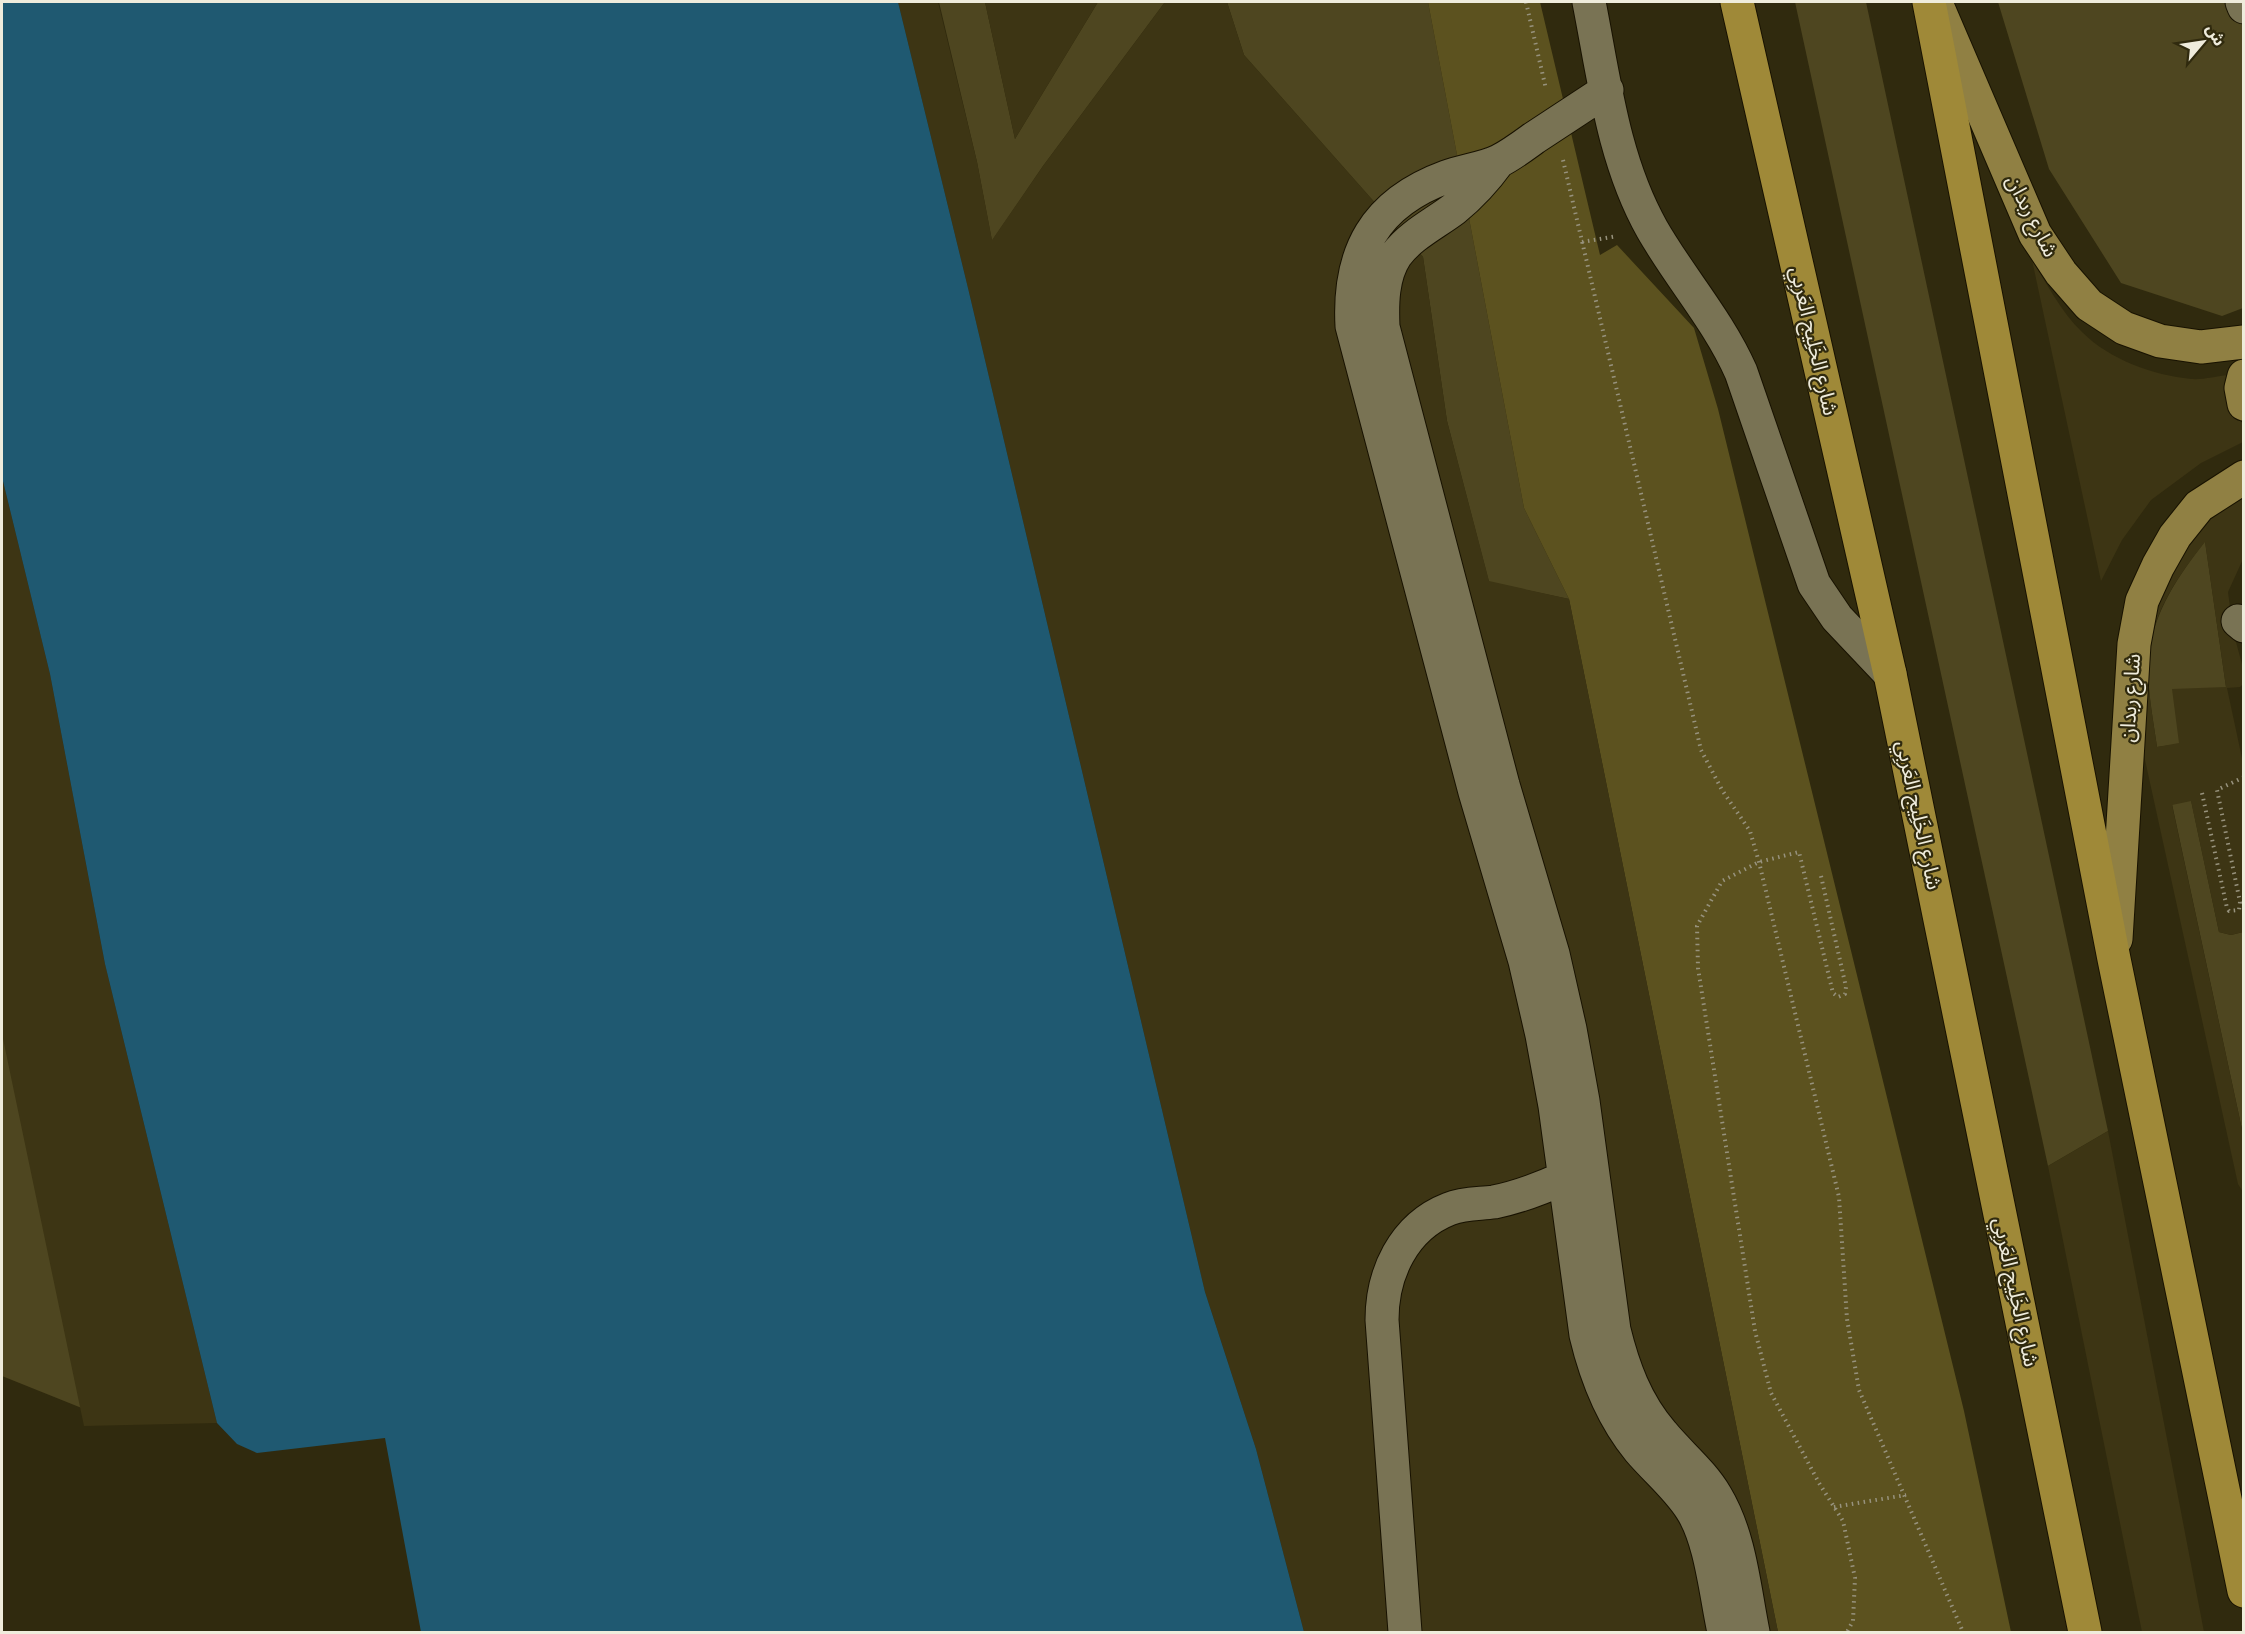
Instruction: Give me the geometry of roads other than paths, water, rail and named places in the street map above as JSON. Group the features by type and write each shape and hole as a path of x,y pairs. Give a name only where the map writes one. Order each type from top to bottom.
{"highway":[{"name":"شارع الخَلِيج العَربِي","path":"1737,2 1890,674 2085,1632"},
{"path":"1929,2 2114,959 2244,1591"}],"main road":[{"name":"شارع ربدان","path":"1936,2 2036,234 2061,273 2089,305 2124,328 2160,341 2201,347 2244,342"},
{"path":"2244,376 2241,388 2244,404"},
{"name":"شارع ربدان","path":"2114,959 2134,644 2142,601 2175,536 2199,506 2244,477"}],"lane":[{"path":"1589,2 1617,142 1638,199 1652,229 1730,346 1814,584 1837,618 1890,674"},
{"path":"2242,2 2244,7"},
{"path":"1607,90 1498,162 1453,174 1396,204 1378,222 1367,239 1352,281 1352,326 1475,792 1525,961 1549,1075 1586,1335 1594,1366 1606,1398 1621,1424 1638,1449 1683,1500 1696,1519 1703,1535 1724,1632"},
{"path":"1498,162 1478,188 1466,199 1411,238 1395,256 1385,287 1382,308 1383,327 1503,785 1553,954 1583,1101 1614,1329 1621,1358 1632,1386 1660,1432 1706,1481 1722,1506 1736,1547 1753,1632"},
{"path":"1405,1632 1382,1320 1382,1302 1390,1266 1402,1247 1417,1230 1438,1214 1464,1204 1494,1202 1523,1195 1564,1178"}],"water":[{"path":"2,2 898,2 968,288 1205,1292 1256,1449 1304,1632 421,1632 385,1438 257,1453 237,1444 217,1423 105,964 50,674 2,477"}]}
